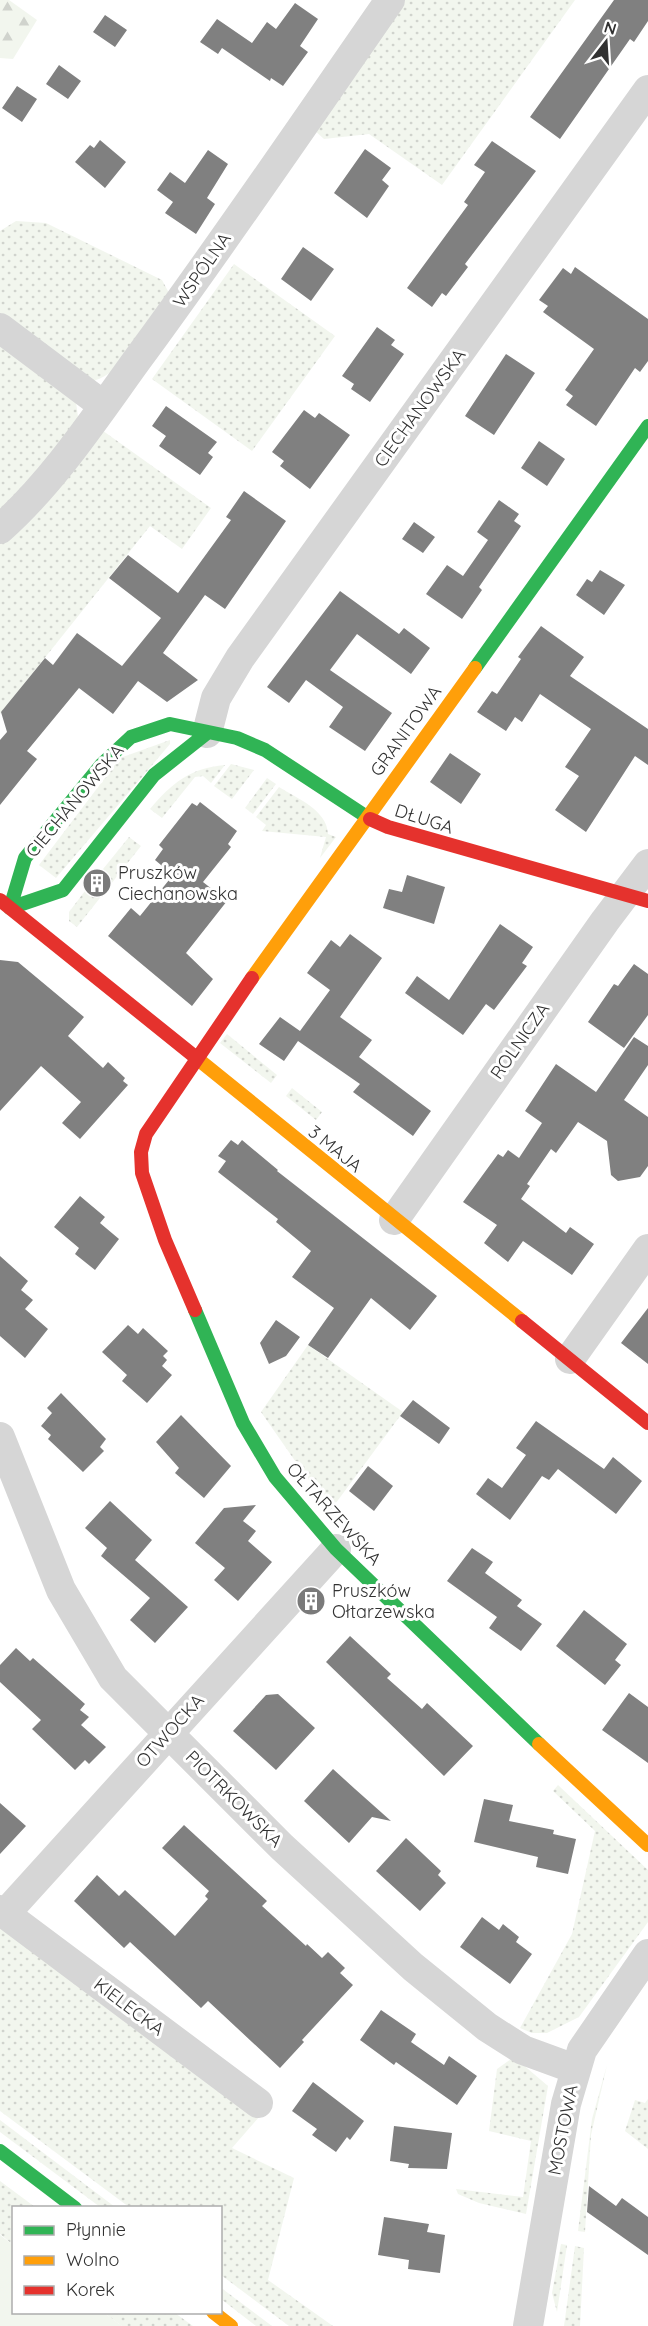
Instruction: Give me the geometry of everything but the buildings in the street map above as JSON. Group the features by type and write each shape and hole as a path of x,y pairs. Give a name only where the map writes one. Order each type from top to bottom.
{"street":[{"name":"WSPÓLNA","path":"0,529 38,491 104,405 199,276 390,0"},
{"name":"CIECHANOWSKA","path":"3,909 25,858 118,748 131,737 170,724 207,733 216,698 240,658 648,90"},
{"path":"0,328 104,405"},
{"name":"GRANITOWA","path":"195,1059 365,816 648,426"},
{"path":"3,909 63,890 154,775 207,733"},
{"name":"DŁUGA","path":"207,733 237,738 266,750 365,816 420,838 635,898"},
{"name":"ROLNICZA","path":"394,1220 635,898 648,864"},
{"name":"3 MAJA","path":"3,909 195,1059 648,1423"},
{"name":"OŁTARZEWSKA","path":"195,1059 146,1134 141,1152 142,1173 165,1240 243,1423 275,1477 336,1549 507,1715 648,1845"},
{"path":"570,1359 648,1249"},
{"name":"PIOTRKOWSKA","path":"0,1437 61,1590 113,1678 282,1846 413,1967 487,2027 523,2050 575,2069"},
{"name":"OTWOCKA","path":"2,1912 336,1549"},
{"name":"KIELECKA","path":"2,1912 258,2103"},
{"name":"MOSTOWA","path":"528,2326 566,2104 575,2069 582,2050 648,1954"},
{"path":"0,2151 72,2206"},
{"path":"214,2314 231,2326"}],"green space":[{"path":"0,0 9,0 37,20 13,59 0,58"},
{"path":"401,0 575,0 442,185 369,134 324,139 313,129"},
{"path":"16,221 46,223 162,280 169,293 127,357 105,376 93,381 0,319 0,231"},
{"path":"234,264 335,336 252,451 152,379"},
{"path":"0,339 76,402 78,417 71,433 0,516"},
{"path":"99,428 211,508 182,549 150,526 0,714 0,541"},
{"path":"170,740 170,744 56,878 39,865 120,758"},
{"path":"231,764 254,770 232,799 214,786"},
{"path":"225,765 211,783 203,776 195,777 162,818 150,809 183,778 202,769"},
{"path":"267,778 276,784 253,814 245,808"},
{"path":"279,787 317,812 323,818 328,834 336,837 320,858 326,837 262,831 266,825 256,817"},
{"path":"129,837 141,846 77,927 69,921 69,912 88,887 96,892 106,880 99,874"},
{"path":"227,1034 277,1075 271,1083 220,1043"},
{"path":"292,1088 322,1112 316,1120 286,1096"},
{"path":"308,1345 403,1412 330,1511 261,1412"},
{"path":"558,1785 648,1870 648,1922 579,2017 547,2033 532,2033 520,2028 572,1934 595,1831 553,1791"},
{"path":"0,1922 260,2116 232,2148 294,2178 268,2280 333,2326 289,2326 222,2276 222,2206 128,2206 0,2111"},
{"path":"514,2057 548,2086 526,2214 479,2203 458,2194 456,2189 523,2197 531,2141 489,2131 497,2069"},
{"path":"607,2065 591,2135 585,2232 578,2231 592,2119"},
{"path":"648,2099 648,2149 625,2131 635,2100 645,2103"},
{"path":"0,2120 114,2206 99,2206 0,2132"},
{"path":"0,2181 34,2206 12,2206 12,2244 0,2234"},
{"path":"0,2235 12,2244 12,2314 105,2314 122,2326 0,2326"},
{"path":"561,2244 567,2245 557,2312 552,2293"},
{"path":"575,2246 584,2248 580,2326 564,2326"},
{"path":"222,2288 272,2326 256,2326 222,2300"},
{"path":"105,2314 176,2314 193,2326 122,2326"}],"traffic: fast":[{"path":"475,668 648,426"},
{"path":"10,908 25,858 102,764 131,737 170,724 237,738 265,750 370,819"},
{"path":"10,908 63,890 154,775 207,733"},
{"path":"195,1310 243,1423 275,1477 336,1549 539,1744"},
{"path":"0,2151 72,2206"}],"traffic: slow":[{"path":"252,978 475,668"},
{"path":"194,1056 522,1321"},
{"path":"539,1744 648,1845"},
{"path":"216,2314 231,2326"}],"traffic: jam":[{"path":"370,819 388,827 648,901"},
{"path":"0,900 194,1056"},
{"path":"195,1310 165,1240 142,1173 141,1152 146,1134 252,978"},
{"path":"522,1321 648,1423"}],"place":[{"name":"Pruszków Ciechanowska","path":"97,883"},
{"name":"Pruszków Ołtarzewska","path":"311,1601"}]}
